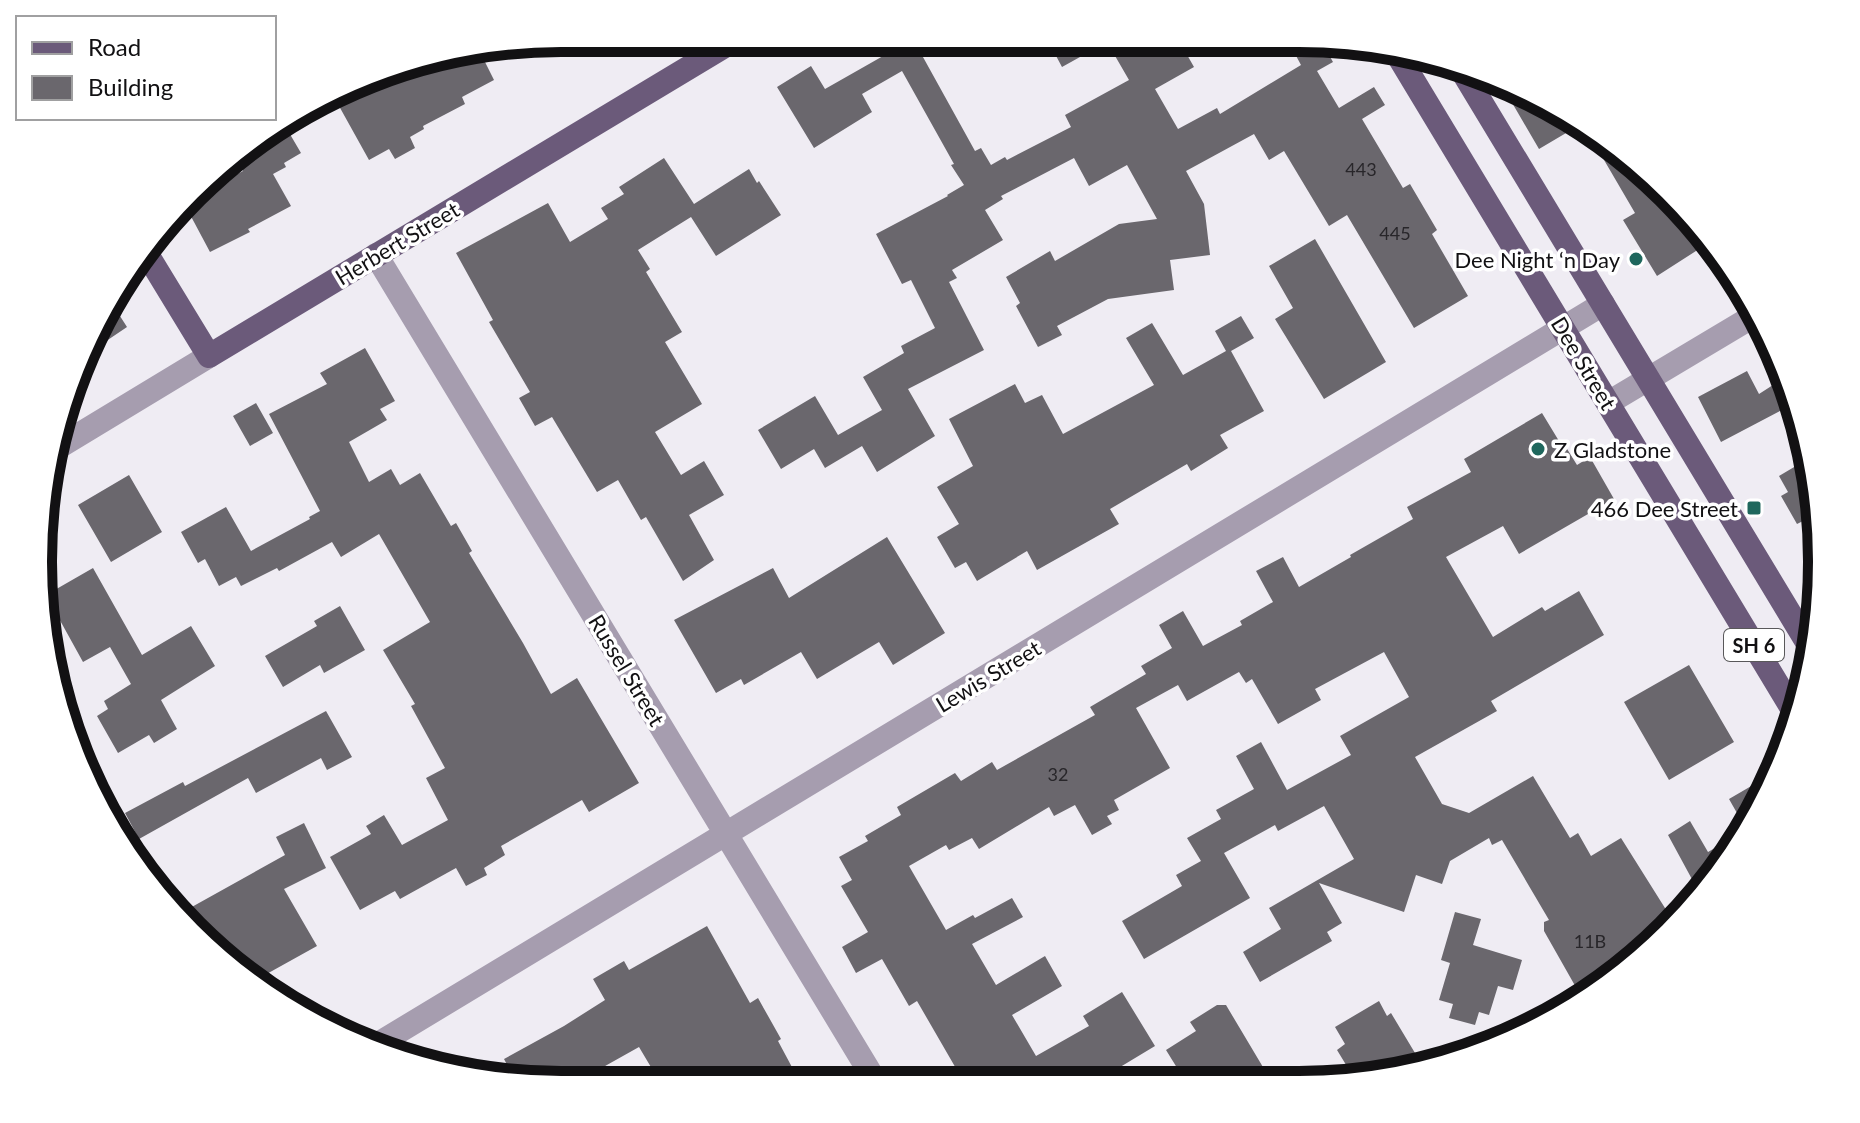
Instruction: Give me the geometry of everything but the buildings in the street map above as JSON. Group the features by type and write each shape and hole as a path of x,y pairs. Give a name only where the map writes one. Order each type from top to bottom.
{"main road":[{"name":"Herbert Street","path":"209,356 715,52"},
{"name":"Dee Street","path":"1403,63 1788,702"},
{"name":"SH 6","path":"1469,82 1803,635"},
{"path":"151,260 209,356"}],"street":[{"name":"Russel Street","path":"376,255 869,1071"},
{"name":"Lewis Street","path":"386,1039 1603,304"},
{"path":"1608,403 1747,320"},
{"name":"Herbert Street","path":"66,442 209,356"}],"place":[{"name":"Dee Night ‘n Day","path":"1636,259"},
{"name":"Z Gladstone","path":"1538,449"},
{"name":"466 Dee Street","path":"1754,508"}]}
